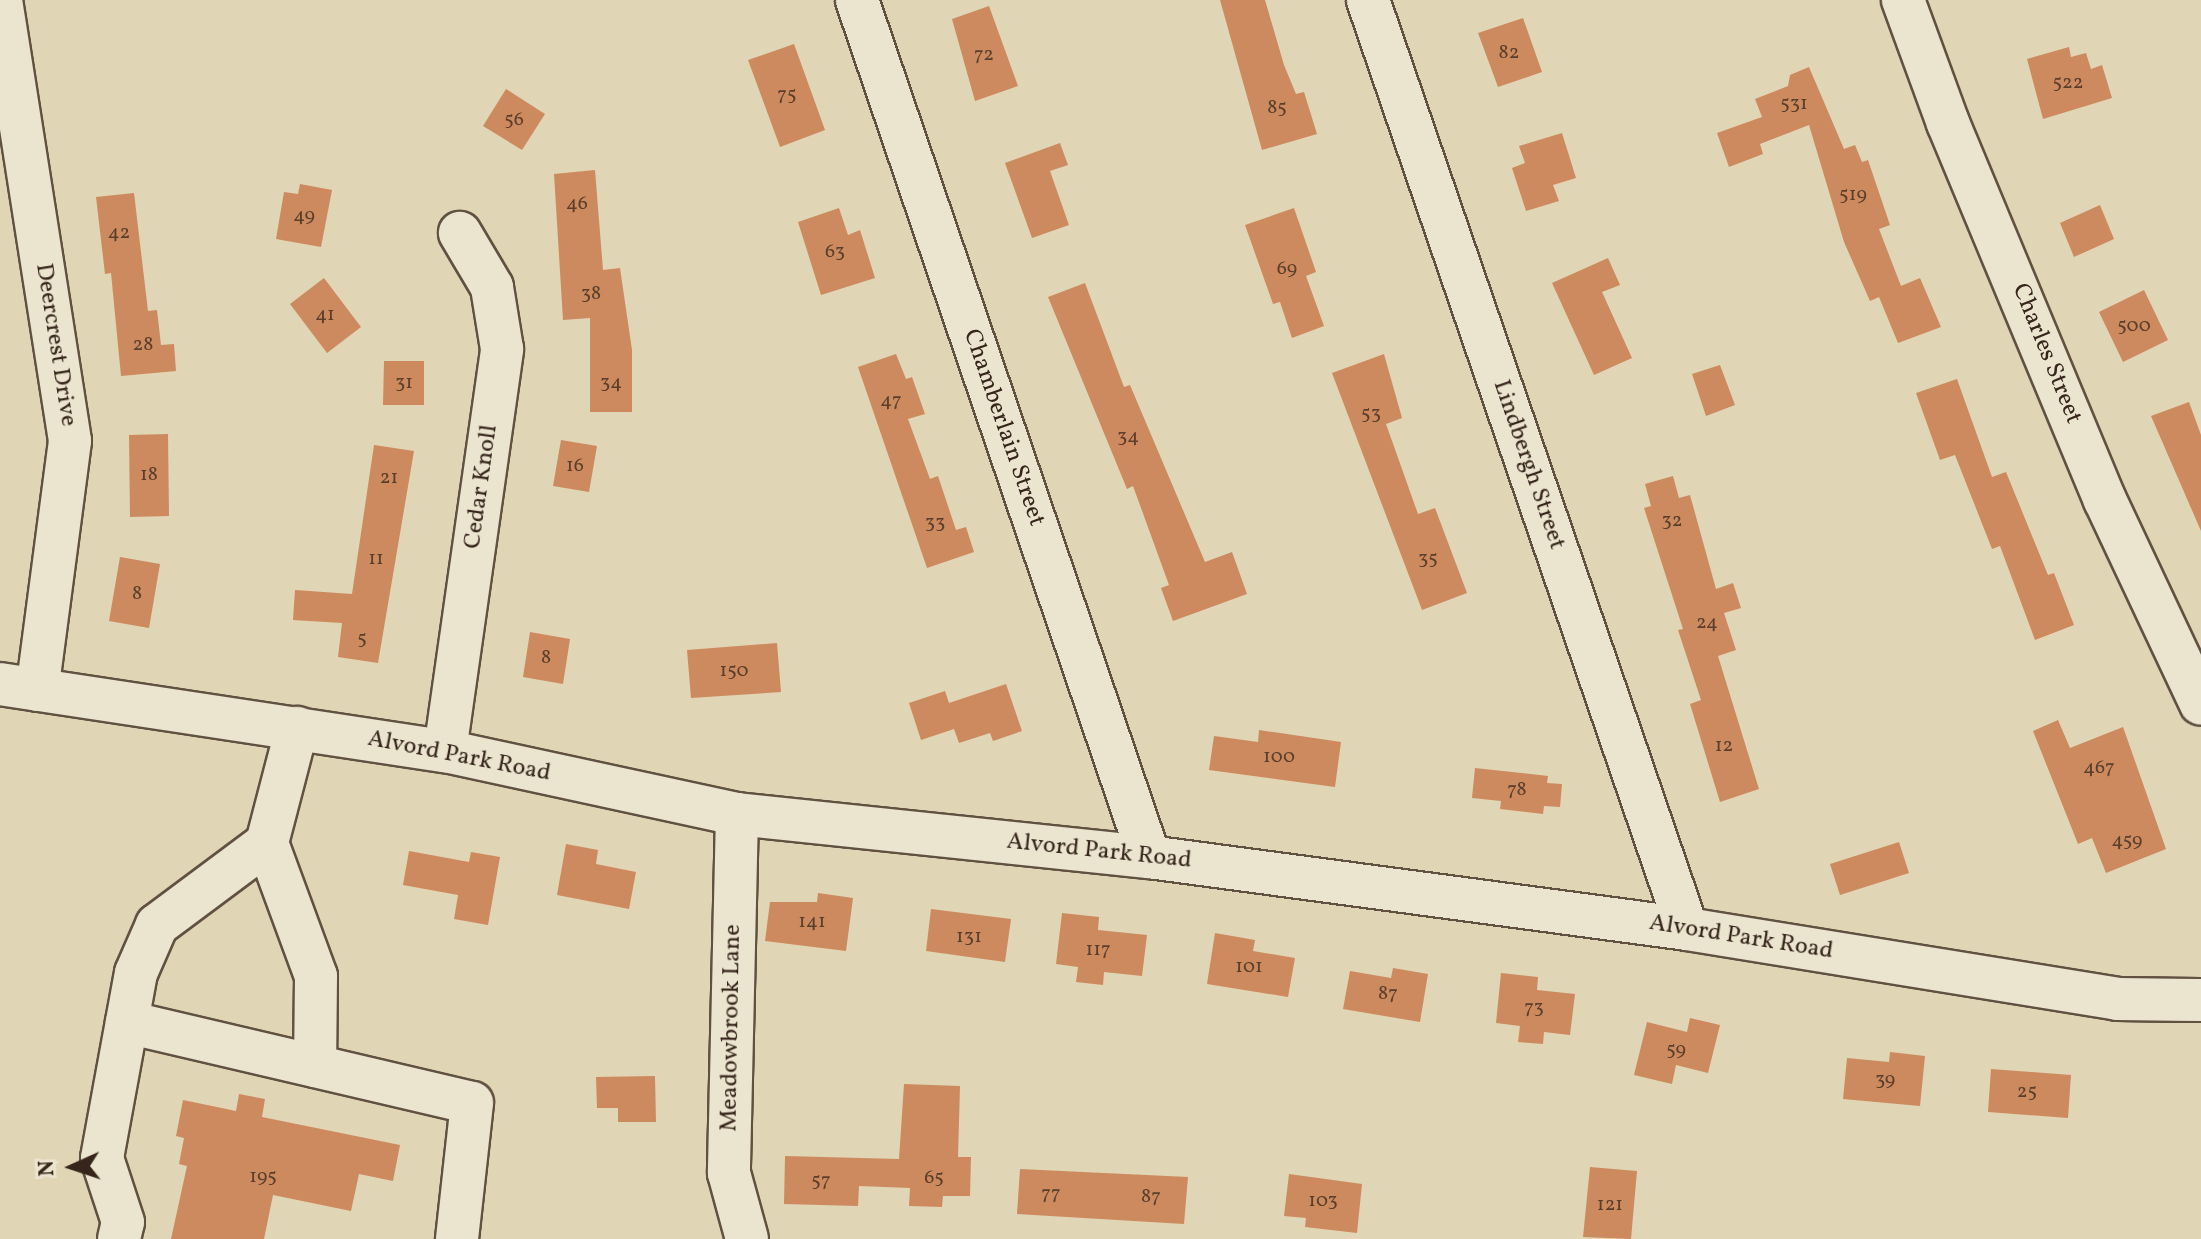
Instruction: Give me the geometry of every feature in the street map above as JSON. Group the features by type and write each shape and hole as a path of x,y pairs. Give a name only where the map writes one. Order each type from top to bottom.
{"street":[{"name":"Deercrest Drive","path":"1,0 70,441 18,687"},
{"name":"Chamberlain Street","path":"857,0 1149,857"},
{"name":"Lindbergh Street","path":"1368,0 1687,929"},
{"name":"Charles Street","path":"1903,0 1948,123 2105,500 2201,704"},
{"name":"Cedar Knoll","path":"445,751 502,349 492,287 460,233"},
{"name":"Alvord Park Road","path":"18,687 445,751 737,814 1149,857 1687,929 2117,999 2201,1000"},
{"path":"297,728 267,843 316,976 315,1066"},
{"name":"Meadowbrook Lane","path":"737,814 729,1173 747,1239"},
{"path":"119,1239 123,1222 102,1158 136,973 157,925 267,843"},
{"path":"127,1022 472,1103 457,1239"}],"building":[{"path":"1220,0 1265,0 1284,65 1296,94 1304,92 1317,134 1262,150"},
{"path":"989,6 1018,86 975,101 952,19"},
{"path":"1523,18 1542,72 1498,87 1478,33"},
{"path":"794,44 825,130 780,147 748,60"},
{"path":"2069,47 2071,57 2086,53 2091,69 2102,65 2112,98 2043,119 2027,59"},
{"path":"1809,67 1844,149 1855,145 1862,162 1868,160 1890,225 1879,229 1901,286 1920,278 1941,327 1898,343 1879,297 1870,301 1844,242 1809,125 1760,144 1763,154 1729,167 1717,133 1762,117 1755,99 1788,86 1790,75"},
{"path":"506,89 545,114 522,150 483,126"},
{"path":"1562,133 1576,178 1553,185 1559,201 1526,211 1512,168 1525,163 1519,146"},
{"path":"1060,143 1068,165 1050,171 1069,225 1032,238 1005,163"},
{"path":"595,170 603,270 620,268 632,350 632,412 590,412 590,318 563,320 554,174"},
{"path":"300,184 332,190 321,247 276,239 284,192 298,194"},
{"path":"134,193 148,311 157,310 161,345 174,344 176,371 121,376 111,273 105,274 96,197"},
{"path":"2100,205 2114,239 2074,257 2060,223"},
{"path":"839,208 848,235 860,230 875,278 821,295 798,222"},
{"path":"1294,208 1316,272 1306,276 1324,326 1292,338 1280,302 1273,304 1245,225"},
{"path":"1608,258 1620,285 1602,292 1632,358 1594,375 1552,283"},
{"path":"324,278 361,327 327,353 290,304"},
{"path":"1085,283 1124,387 1130,385 1205,562 1232,552 1247,594 1173,621 1161,588 1169,585 1133,486 1127,489 1048,297"},
{"path":"2144,290 2168,340 2123,362 2099,312"},
{"path":"896,354 906,379 912,377 925,414 908,419 930,479 938,476 956,530 966,527 974,552 927,568 858,367"},
{"path":"1384,354 1402,418 1386,424 1418,514 1435,508 1467,593 1422,610 1332,373"},
{"path":"384,361 424,361 424,405 383,405"},
{"path":"1720,365 1735,405 1706,416 1692,374"},
{"path":"1957,379 1992,477 2006,472 2048,575 2054,573 2074,625 2035,640 2000,546 1992,549 1955,455 1940,460 1916,393"},
{"path":"2189,402 2201,435 2201,531 2151,416"},
{"path":"168,434 169,516 130,517 129,435"},
{"path":"561,440 597,446 589,492 553,486"},
{"path":"374,445 414,451 378,663 338,657 342,623 293,620 295,590 352,594"},
{"path":"1673,476 1679,498 1690,495 1716,589 1733,583 1741,608 1724,613 1736,650 1718,656 1759,789 1720,802 1690,704 1701,700 1678,630 1683,629 1644,508 1651,506 1645,484"},
{"path":"120,557 160,564 149,628 109,621"},
{"path":"530,632 570,639 563,684 523,677"},
{"path":"777,643 781,692 691,698 687,650"},
{"path":"1006,684 1022,731 993,741 990,733 959,743 954,729 921,740 909,703 945,691 949,703"},
{"path":"2058,720 2070,748 2123,727 2166,849 2106,873 2092,838 2078,844 2033,731"},
{"path":"1259,730 1341,742 1335,787 1209,770 1214,736 1258,742"},
{"path":"1475,768 1548,776 1547,783 1562,784 1560,807 1544,806 1543,814 1500,809 1501,801 1472,798"},
{"path":"1899,842 1909,873 1840,895 1830,864"},
{"path":"566,844 598,850 596,864 636,872 629,909 557,895"},
{"path":"409,851 469,862 471,852 500,857 488,925 454,919 458,895 403,885"},
{"path":"818,893 853,898 846,951 765,941 770,902 817,902"},
{"path":"931,909 1011,919 1005,962 926,951"},
{"path":"1062,913 1099,917 1098,930 1147,935 1142,976 1104,972 1103,985 1076,982 1078,967 1056,964"},
{"path":"1215,933 1255,940 1253,951 1295,958 1288,997 1207,984"},
{"path":"1393,968 1428,974 1420,1022 1343,1009 1350,971 1391,978"},
{"path":"1501,973 1538,977 1537,990 1575,994 1570,1035 1544,1032 1543,1044 1518,1042 1520,1026 1496,1023"},
{"path":"1690,1018 1720,1025 1708,1073 1676,1065 1672,1084 1634,1075 1647,1022 1687,1032"},
{"path":"1890,1052 1925,1056 1920,1106 1843,1099 1847,1058 1889,1062"},
{"path":"1991,1069 2071,1075 2068,1118 1988,1112"},
{"path":"655,1076 656,1122 618,1122 618,1108 597,1108 596,1077"},
{"path":"904,1084 960,1086 958,1157 971,1157 970,1196 943,1196 942,1207 909,1206 910,1188 859,1186 858,1206 784,1204 785,1156 899,1159"},
{"path":"239,1094 265,1099 262,1117 400,1145 393,1181 359,1174 351,1211 273,1195 264,1239 171,1239 187,1166 179,1164 184,1138 176,1136 183,1100 236,1111"},
{"path":"1590,1167 1637,1171 1631,1239 1583,1237"},
{"path":"1020,1169 1188,1177 1184,1224 1017,1214"},
{"path":"1289,1174 1362,1184 1357,1233 1305,1227 1306,1218 1284,1216"}]}
